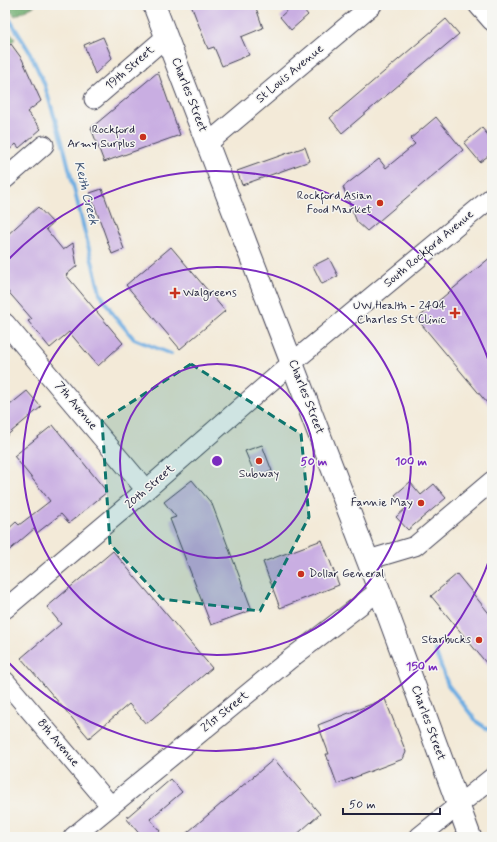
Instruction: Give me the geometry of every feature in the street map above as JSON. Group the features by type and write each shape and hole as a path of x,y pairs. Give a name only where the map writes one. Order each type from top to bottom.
{"main road":[{"name":"Charles Street","path":"154,5 380,590 470,837"}],"street":[{"name":"St Louis Avenue","path":"207,144 372,5"},
{"path":"478,5 492,21"},
{"name":"19th Street","path":"94,99 166,37"},
{"path":"5,179 44,145"},
{"name":"South Rockford Avenue","path":"293,362 492,197"},
{"name":"7th Avenue","path":"5,323 146,490"},
{"name":"20th Street","path":"5,609 146,490 293,362"},
{"path":"368,560 415,546 492,481"},
{"name":"21st Street","path":"73,837 110,805 290,659 380,590"},
{"name":"8th Avenue","path":"5,680 110,805"},
{"path":"419,837 492,778"}],"highlighted area":[{"path":"191,364 301,434 309,517 260,611 162,599 110,544 102,421"}],"green space":[{"path":"5,5 36,5 15,16"},
{"path":"5,27 15,39 5,49"}],"building":[{"path":"191,5 255,5 263,28 241,37 249,55 222,66 214,47 208,49"},
{"path":"293,5 300,5 308,15 291,30 280,17"},
{"path":"446,19 459,34 342,133 330,118"},
{"path":"103,37 112,58 95,74 84,45"},
{"path":"11,44 22,59 41,101 27,112 41,129 19,148 16,144 5,154 5,49"},
{"path":"158,72 180,135 104,162 91,128"},
{"path":"436,117 463,150 367,231 357,222 343,187 379,159 386,168 415,144 410,139"},
{"path":"482,128 492,140 492,153 480,162 464,143"},
{"path":"305,147 310,161 242,185 237,171"},
{"path":"102,189 124,249 112,254 90,193"},
{"path":"38,207 53,223 46,229 63,250 73,243 77,266 66,275 123,343 98,366 69,332 50,348 28,321 32,319 5,288 5,237"},
{"path":"171,247 225,311 180,349 126,285"},
{"path":"492,256 492,409 417,319"},
{"path":"329,258 338,276 322,284 313,266"},
{"path":"27,391 41,407 5,437 5,409"},
{"path":"53,425 107,492 69,523 61,514 37,533 34,529 5,554 5,532 16,522 19,525 50,501 14,456"},
{"name":"Subway","path":"262,445 272,471 256,477 245,451"},
{"path":"192,480 212,504 252,610 211,625 170,519 176,517 164,502"},
{"name":"Fannie May","path":"410,482 421,495 434,484 446,498 408,530 396,517 406,508 395,495"},
{"name":"Dollar General","path":"322,540 339,585 280,608 263,562"},
{"path":"113,551 212,668 146,724 129,704 89,738 21,658 61,624 47,607"},
{"name":"Starbucks","path":"457,574 492,617 492,670 431,596"},
{"path":"385,699 406,752 403,759 337,784 326,754 329,754 318,725"},
{"path":"274,759 320,814 294,837 182,837"},
{"path":"171,779 182,792 150,819 160,831 152,837 142,837 126,818"}],"waterway":[{"name":"Keith Creek","path":"5,12 29,51 44,83 64,148 100,293 113,314 134,339 171,354"},
{"name":"Keith Creek","path":"435,650 448,685 477,722 492,732"}],"place":[{"name":"Rockford Army Surplus","path":"143,137"},
{"name":"Rockford Asian Food Market","path":"380,203"},
{"name":"Walgreens","path":"175,293"},
{"name":"UW Health - 2404 Charles St Clinic","path":"455,313"},
{"name":"Subway","path":"259,461"},
{"name":"Fannie May","path":"421,503"},
{"name":"Dollar General","path":"301,574"},
{"name":"Starbucks","path":"479,640"}]}
